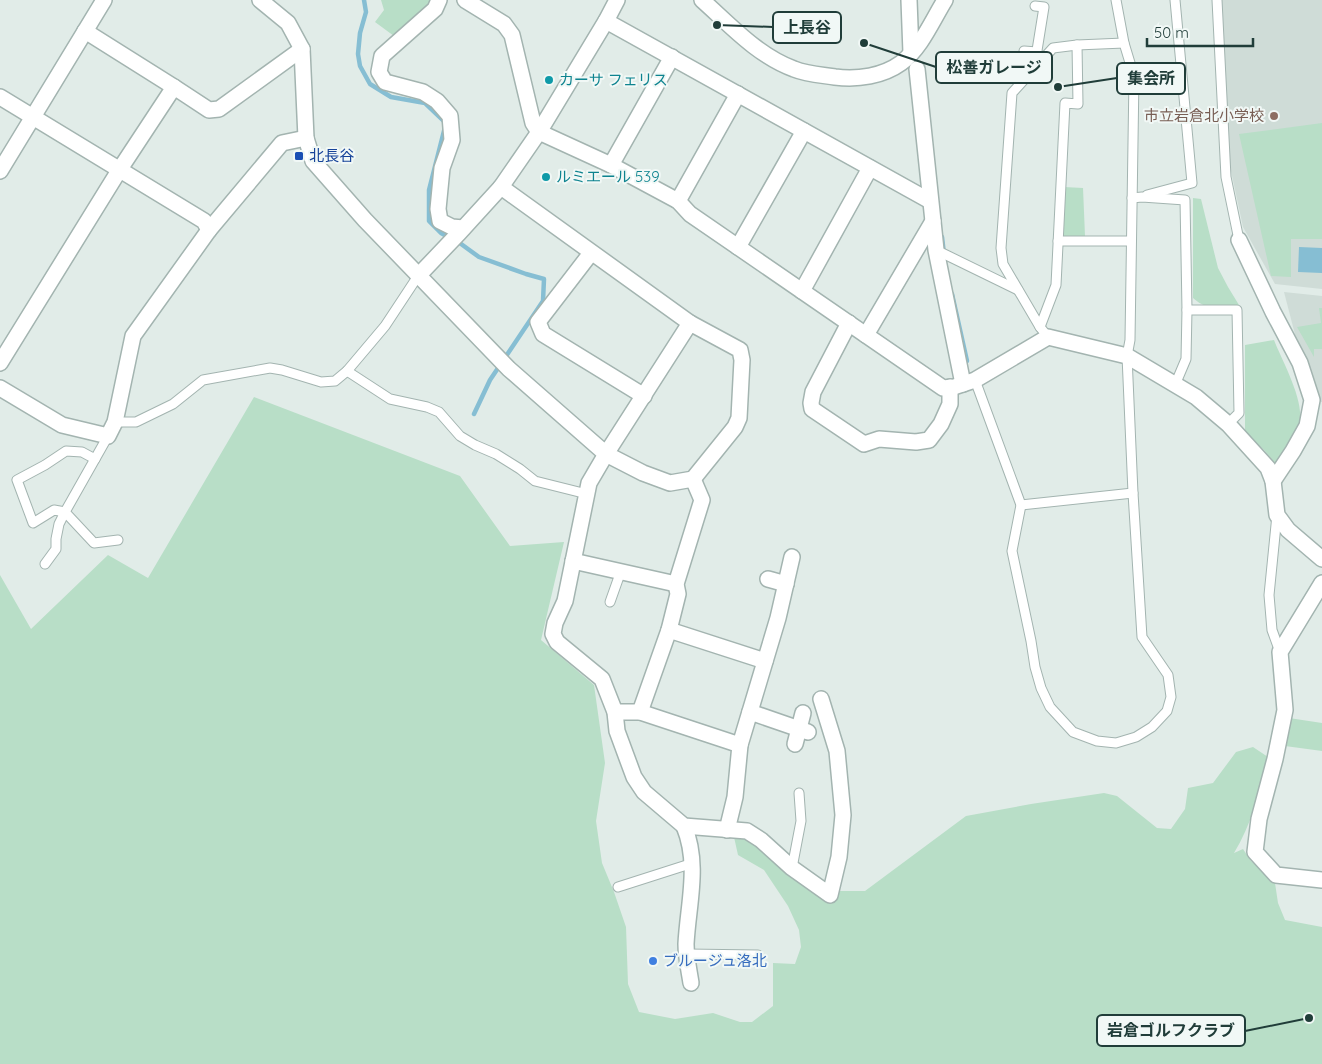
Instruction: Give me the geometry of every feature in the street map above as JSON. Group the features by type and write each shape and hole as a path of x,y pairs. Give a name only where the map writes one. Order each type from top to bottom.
{"street":[{"path":"0,171 104,0"},
{"path":"260,0 288,23 302,49 306,138 314,161 365,220 509,369 606,454 643,473 670,483 693,479 735,427 739,418 742,360 740,350 690,323 501,187"},
{"path":"440,0 435,9 382,56 379,72 385,82 423,92 437,101 450,116 452,140 442,168 438,209 440,221 464,228"},
{"path":"465,0 504,24 512,35 533,123 539,132 611,165 678,201 690,214 943,388 962,384 1044,332 1127,356 1196,397 1228,424 1268,468 1273,481 1277,515 1288,530 1322,559"},
{"path":"418,276 501,187 539,132 617,0"},
{"path":"702,0 737,32 771,57 794,69 848,79 874,76 890,70 902,62 920,42 945,0"},
{"path":"909,0 911,53"},
{"path":"606,21 930,201"},
{"path":"85,31 209,110 220,109 302,49"},
{"path":"611,165 672,57"},
{"path":"849,323 812,392 812,410 864,444 880,439 916,442 929,440 962,384 941,252 930,201 917,69"},
{"path":"0,362 120,169 174,87"},
{"path":"678,201 738,94"},
{"path":"0,97 204,220 209,230"},
{"path":"738,247 804,131"},
{"path":"0,388 62,426 108,436 115,422 133,336 209,230 282,143 306,138"},
{"path":"802,291 870,168"},
{"path":"866,335 933,221"},
{"path":"1239,240 1273,312 1300,363 1312,400 1306,426 1293,451 1273,481"},
{"path":"591,253 538,322 543,334 644,396"},
{"path":"690,323 606,454 590,483 565,601 555,623 553,634 557,642 602,679 615,712 617,732 634,777 644,792 684,826 689,838 693,863 686,946 691,982"},
{"path":"640,712 669,630 678,594 676,584 702,500 693,479"},
{"path":"727,830 735,797 740,745 778,618 792,557"},
{"path":"573,561 676,584"},
{"path":"768,579 786,584"},
{"path":"1322,583 1280,652 1285,710 1275,759 1259,819 1255,852 1276,875 1322,880"},
{"path":"669,630 765,661"},
{"path":"684,826 747,831 761,840 792,868 830,896 839,857 843,815 837,751 821,699"},
{"path":"615,712 640,712 740,745"},
{"path":"750,712 804,730"},
{"path":"795,744 804,730 803,712"}],"lane":[{"path":"962,384 1021,505 1012,551 1032,641 1034,667 1050,707 1073,732 1097,741 1116,743 1136,737 1152,728 1166,712 1171,697 1168,675 1142,637 1127,356 1130,340 1134,76 1124,43 1116,0"},
{"path":"1142,197 1192,183 1176,0"},
{"path":"1217,0 1226,177 1239,240"},
{"path":"1034,69 1044,7 1035,6"},
{"path":"1044,332 1003,264 1001,248 1012,93 1053,48 1124,43"},
{"path":"1044,332 1056,285 1065,103 1078,104 1077,45"},
{"path":"1024,50 1037,52"},
{"path":"1132,198 1185,200 1186,360 1175,385"},
{"path":"1058,241 1131,241"},
{"path":"941,252 1018,290"},
{"path":"115,422 136,422 173,404 203,380 270,368 321,382 335,381 347,371 385,326 418,276"},
{"path":"1187,310 1237,310 1239,413 1228,424"},
{"path":"347,371 390,399 427,407 439,412 460,436 496,454 535,481 587,494"},
{"path":"45,564 56,550 59,524 108,436"},
{"path":"95,459 82,452 66,451 17,480 33,523 54,510 65,512 94,543 118,540"},
{"path":"1021,505 1133,493"},
{"path":"1277,515 1269,595 1272,630 1280,652"},
{"path":"610,602 621,572"},
{"path":"792,868 801,821 800,793"},
{"path":"618,887 693,863"},
{"path":"687,954 758,955"}],"shaded area":[{"name":"市立岩倉北小学校","path":"1218,0 1322,0 1322,289 1275,284 1243,227 1228,157 1225,76"},
{"path":"1284,292 1322,296 1322,402 1298,346"}],"green space":[{"path":"381,0 432,0 394,36 375,22 384,10"},
{"path":"1322,123 1322,239 1291,239 1291,277 1271,276 1239,134"},
{"path":"1064,187 1083,188 1085,236 1062,236"},
{"path":"1193,198 1201,199 1218,268 1239,305 1214,308 1204,305 1193,298"},
{"path":"1319,308 1322,308 1322,349 1314,349 1314,357 1297,327 1321,323"},
{"path":"1274,340 1293,384 1300,408 1298,427 1275,463 1245,433 1245,345"},
{"path":"254,397 460,476 510,546 564,542 541,640 594,685 605,763 596,821 602,863 626,927 628,984 639,1012 675,1019 713,1013 740,1022 752,1022 773,1006 773,963 795,964 801,947 799,930 788,906 764,870 738,855 734,837 755,840 830,891 865,891 966,816 1104,793 1117,796 1157,828 1171,829 1185,809 1188,788 1213,783 1236,752 1253,747 1268,757 1251,819 1234,853 1243,849 1251,861 1275,883 1278,903 1285,920 1322,927 1322,1064 0,1064 0,575 31,629 108,555 148,578"},
{"path":"1289,718 1322,723 1322,751 1285,746"}],"water":[{"path":"1299,247 1322,248 1322,273 1298,272"}],"waterway":[{"path":"364,0 366,12 360,33 358,54 360,66 370,84 391,97 425,103 446,123 429,190 429,221 441,233 450,238"},
{"path":"942,237 944,254"},
{"path":"457,241 479,257 544,279 543,301 490,380 474,414"},
{"path":"952,294 967,361"}],"place":[{"name":"上長谷","path":"717,25"},
{"name":"松善ガレージ","path":"864,43"},
{"name":"カーサ フェリス","path":"549,80"},
{"name":"集会所","path":"1058,87"},
{"name":"市立岩倉北小学校","path":"1274,116"},
{"name":"北長谷","path":"299,156"},
{"name":"ルミエール 539","path":"546,177"},
{"name":"ブルージュ洛北","path":"653,961"},
{"name":"岩倉ゴルフクラブ","path":"1309,1018"}]}
